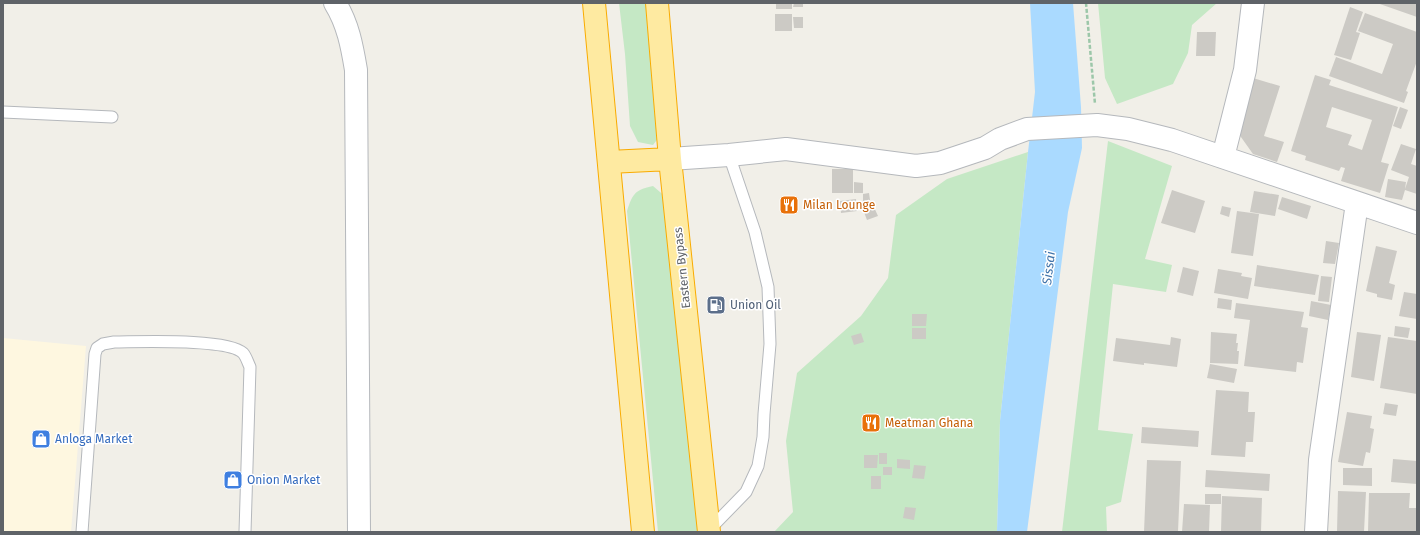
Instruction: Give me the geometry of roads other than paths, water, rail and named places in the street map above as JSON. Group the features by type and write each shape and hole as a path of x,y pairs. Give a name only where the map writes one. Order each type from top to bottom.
{"highway":[{"path":"594,3 610,162 643,532"},
{"name":"Eastern Bypass","path":"657,3 670,159 708,531"},
{"path":"610,162 670,159"}],"street":[{"path":"335,3 342,14 351,39 356,70 359,532"},
{"path":"1223,157 1245,70 1252,3"},
{"path":"670,159 786,149 916,166 940,163 985,148 1000,139 1027,129 1092,125 1128,129 1150,134 1417,222"},
{"path":"1316,532 1320,460 1357,203"}],"lane":[{"path":"3,112 112,117"},
{"path":"708,531 746,492 758,466 763,437 770,344 768,287 755,232 729,155"},
{"path":"82,532 95,354 97,348 103,344 114,342 212,343 229,346 243,353 250,367 244,532"}],"water":[{"name":"Sissai","path":"1030,3 1073,3 1081,107 1082,148 1068,212 1027,532 997,532 1000,421 1035,92"}],"place":[{"name":"Milan Lounge","path":"789,205"},
{"name":"Union Oil","path":"716,305"},
{"name":"Meatman Ghana","path":"871,423"},
{"name":"Anloga Market","path":"41,439"},
{"name":"Onion Market","path":"233,480"}]}
